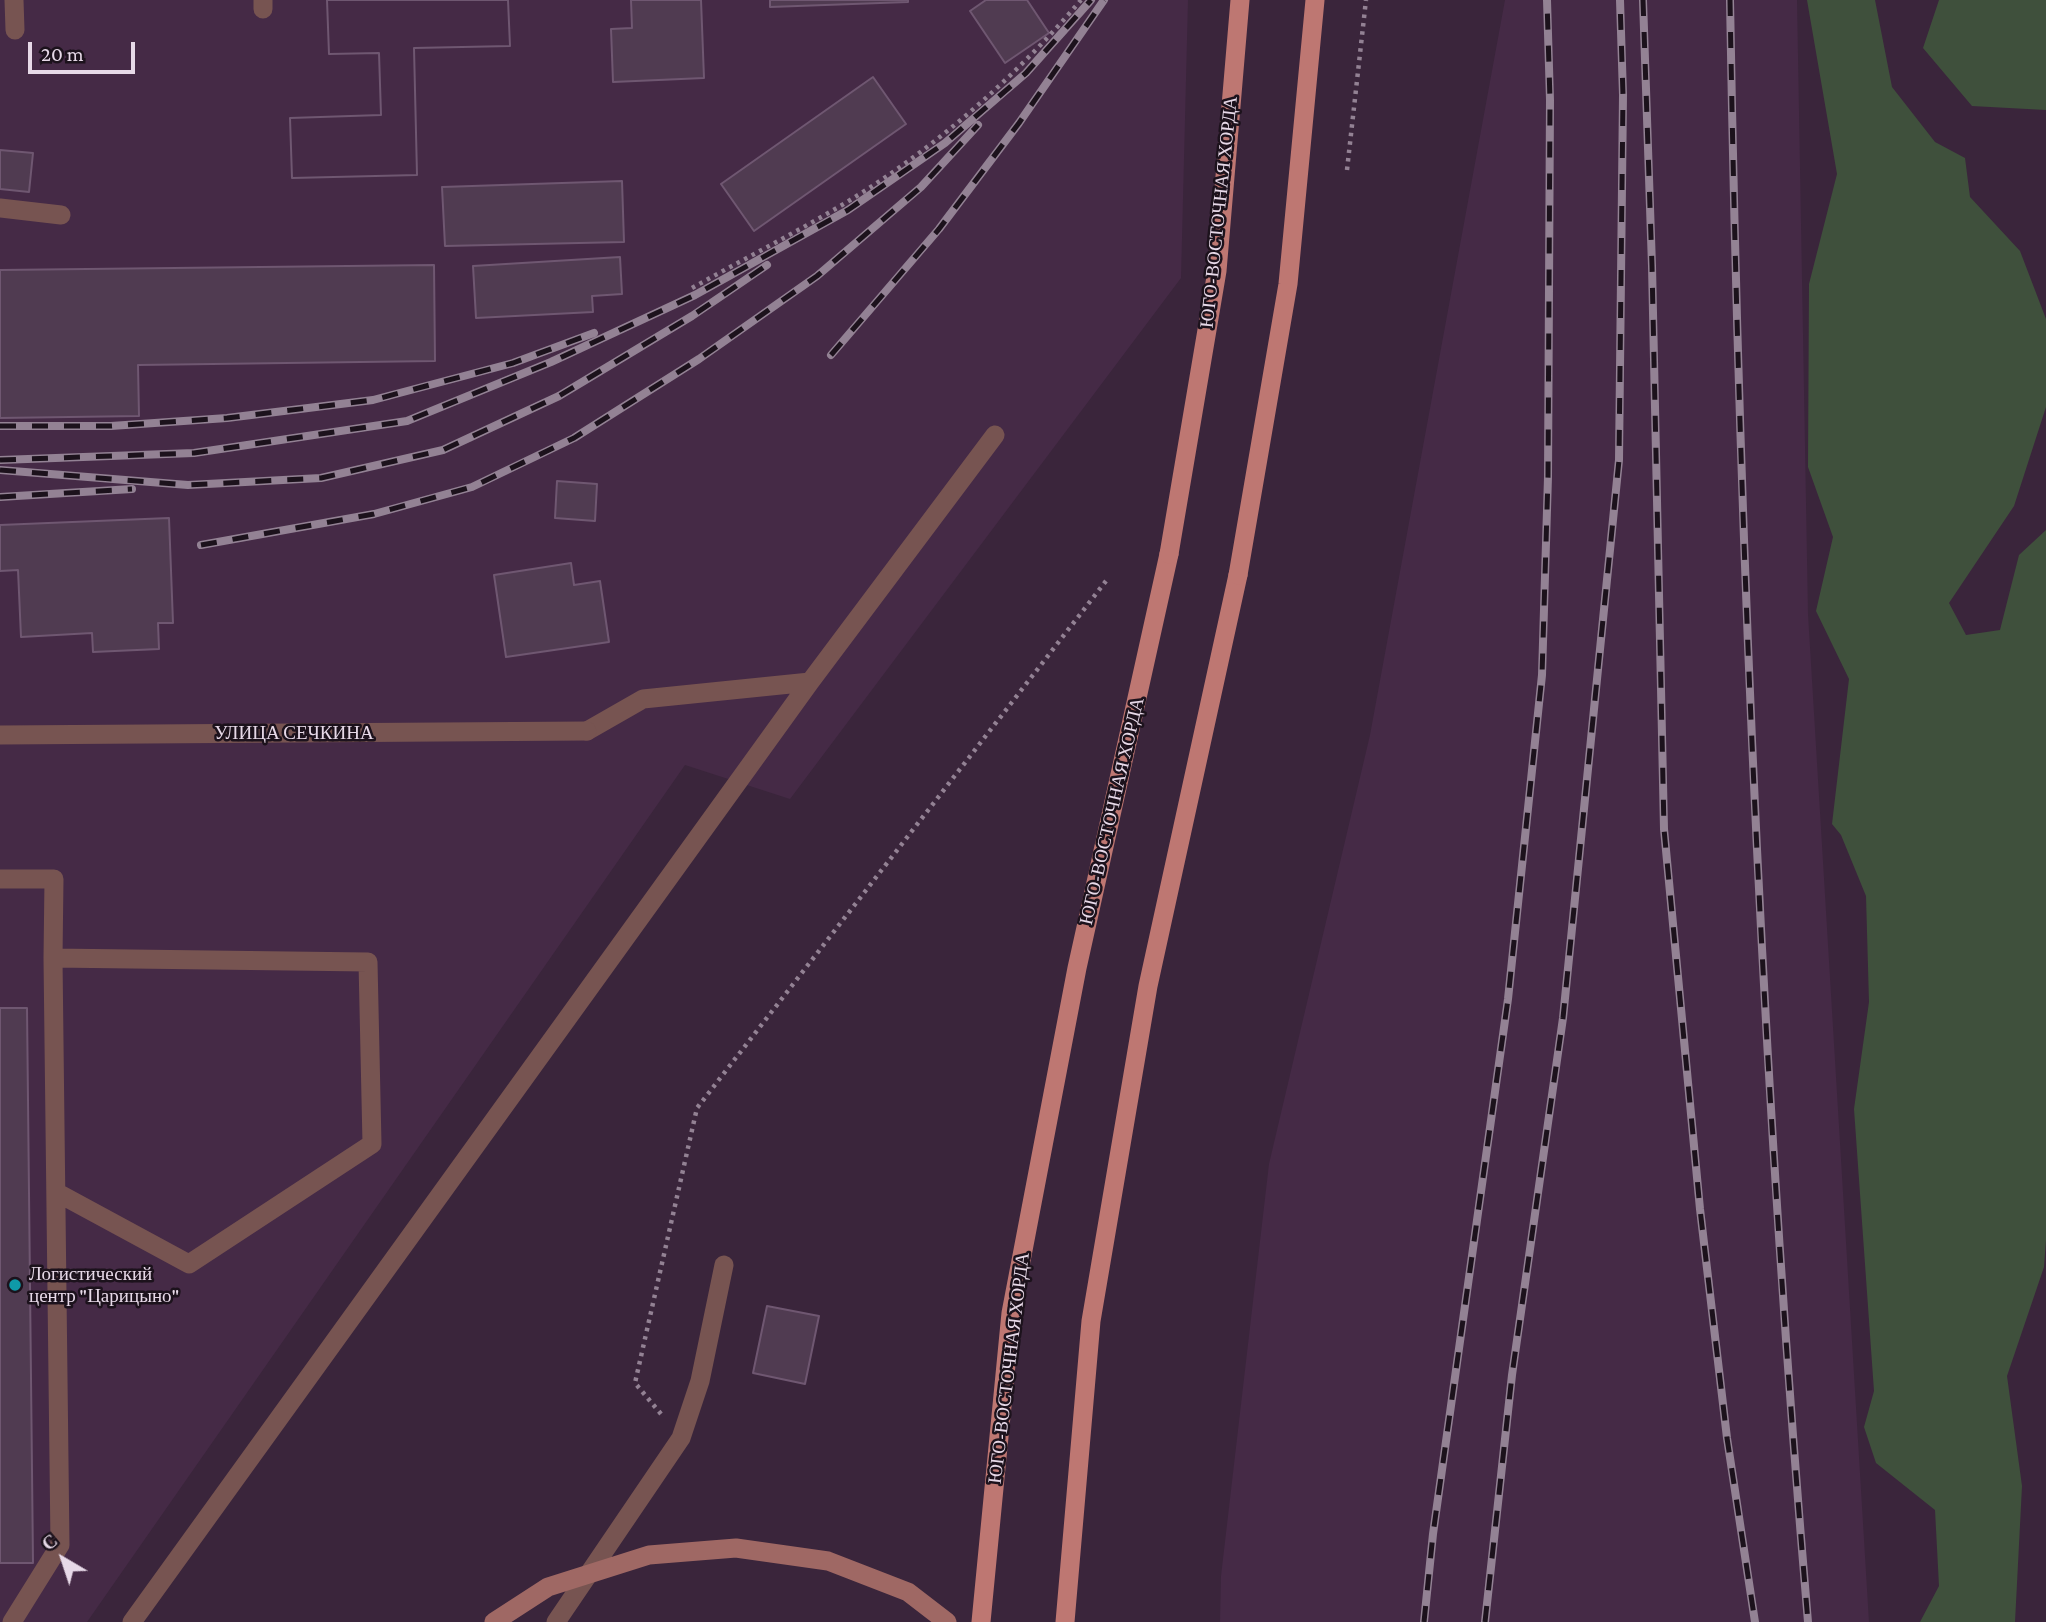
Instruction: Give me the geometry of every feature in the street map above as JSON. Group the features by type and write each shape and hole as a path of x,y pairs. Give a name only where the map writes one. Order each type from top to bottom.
{"main road":[{"name":"ЮГО-ВОСТОЧНАЯ ХОРДА","path":"981,1622 1012,1313 1077,968 1169,554 1217,271 1240,0"},
{"path":"1065,1622 1091,1321 1148,986 1238,575 1288,284 1315,0"},
{"path":"494,1622 548,1587 649,1555 736,1548 828,1561 908,1592 947,1622"}],"street":[{"path":"14,0 15,30"},
{"path":"0,208 61,215"},
{"path":"131,1622 810,682 995,435"},
{"name":"УЛИЦА СЕЧКИНА","path":"0,735 587,731 643,699 810,682"},
{"path":"0,879 54,878 60,1545 12,1622"},
{"path":"53,958 368,962 372,1144 189,1264 56,1192"},
{"path":"556,1622 681,1437 700,1381 724,1265"}],"path":[{"path":"692,288 844,204 940,136 1020,68 1081,0"},
{"path":"1347,170 1366,0"},
{"path":"681,1437 635,1383 697,1108 1107,581"}],"shaded area":[{"path":"0,0 1188,0 1181,278 790,799 685,765 87,1622 0,1622"},
{"path":"1505,0 1797,0 1808,614 1869,1622 1220,1622 1221,1576 1269,1164 1370,735"}],"green space":[{"path":"1807,0 1875,0 1892,87 1935,142 1965,158 1970,197 2020,251 2046,319 2046,407 2014,506 1949,603 1966,635 2000,630 2019,555 2046,530 2046,1240 2044,1267 2007,1376 2022,1486 2015,1622 1920,1622 1939,1586 1935,1510 1876,1463 1864,1427 1874,1391 1854,1109 1869,1002 1866,896 1841,835 1832,824 1849,679 1816,611 1833,537 1808,467 1809,284 1837,174"},
{"path":"1939,0 2046,0 2046,110 1972,106 1923,48"}],"building":[{"path":"327,0 508,0 510,46 414,48 417,175 292,178 290,118 381,115 379,53 329,54"},
{"path":"327,0 508,0 510,46 414,48 417,175 292,178 290,118 381,115 379,53 329,54"},
{"path":"631,0 701,0 704,78 613,82 611,29 632,28"},
{"path":"770,0 908,0 908,2 770,7"},
{"path":"986,0 1027,0 1049,33 1005,63 970,11"},
{"path":"873,77 906,124 754,231 721,184"},
{"path":"0,150 33,153 29,192 0,189"},
{"path":"622,181 624,242 445,246 442,187"},
{"path":"620,257 622,294 592,296 593,312 476,318 473,266"},
{"path":"434,265 435,361 138,365 139,416 0,418 0,270"},
{"path":"557,481 597,484 595,521 555,518"},
{"path":"169,518 173,623 158,623 159,649 93,652 92,633 21,637 18,570 0,571 0,525"},
{"path":"571,563 574,585 600,581 609,642 506,657 494,575"},
{"name":"Логистический центр \"Царицыно\"","path":"0,1008 27,1008 33,1563 0,1563"},
{"path":"767,1306 819,1316 805,1384 753,1373"}],"railway":[{"path":"0,460 194,453 407,421 551,362 695,295 848,210 945,143 1026,73 1091,0"},
{"path":"831,355 939,229 1019,123 1104,0"},
{"path":"1424,1622 1433,1534 1508,999 1542,675 1548,477 1550,100 1547,0"},
{"path":"1485,1622 1512,1375 1563,1018 1619,460 1623,95 1620,0"},
{"path":"1643,0 1652,266 1664,829 1700,1209 1727,1438 1755,1622"},
{"path":"1730,0 1740,406 1755,812 1778,1217 1808,1622"},
{"path":"201,545 374,514 472,487 574,438 699,359 817,276 921,187 978,125"},
{"path":"0,470 188,485 321,478 443,450 559,396 692,316 767,265"},
{"path":"0,426 111,426 227,418 373,400 513,363 594,333"},
{"path":"0,497 132,489"}],"place":[{"name":"Логистический центр \"Царицыно\"","path":"15,1285"}]}
